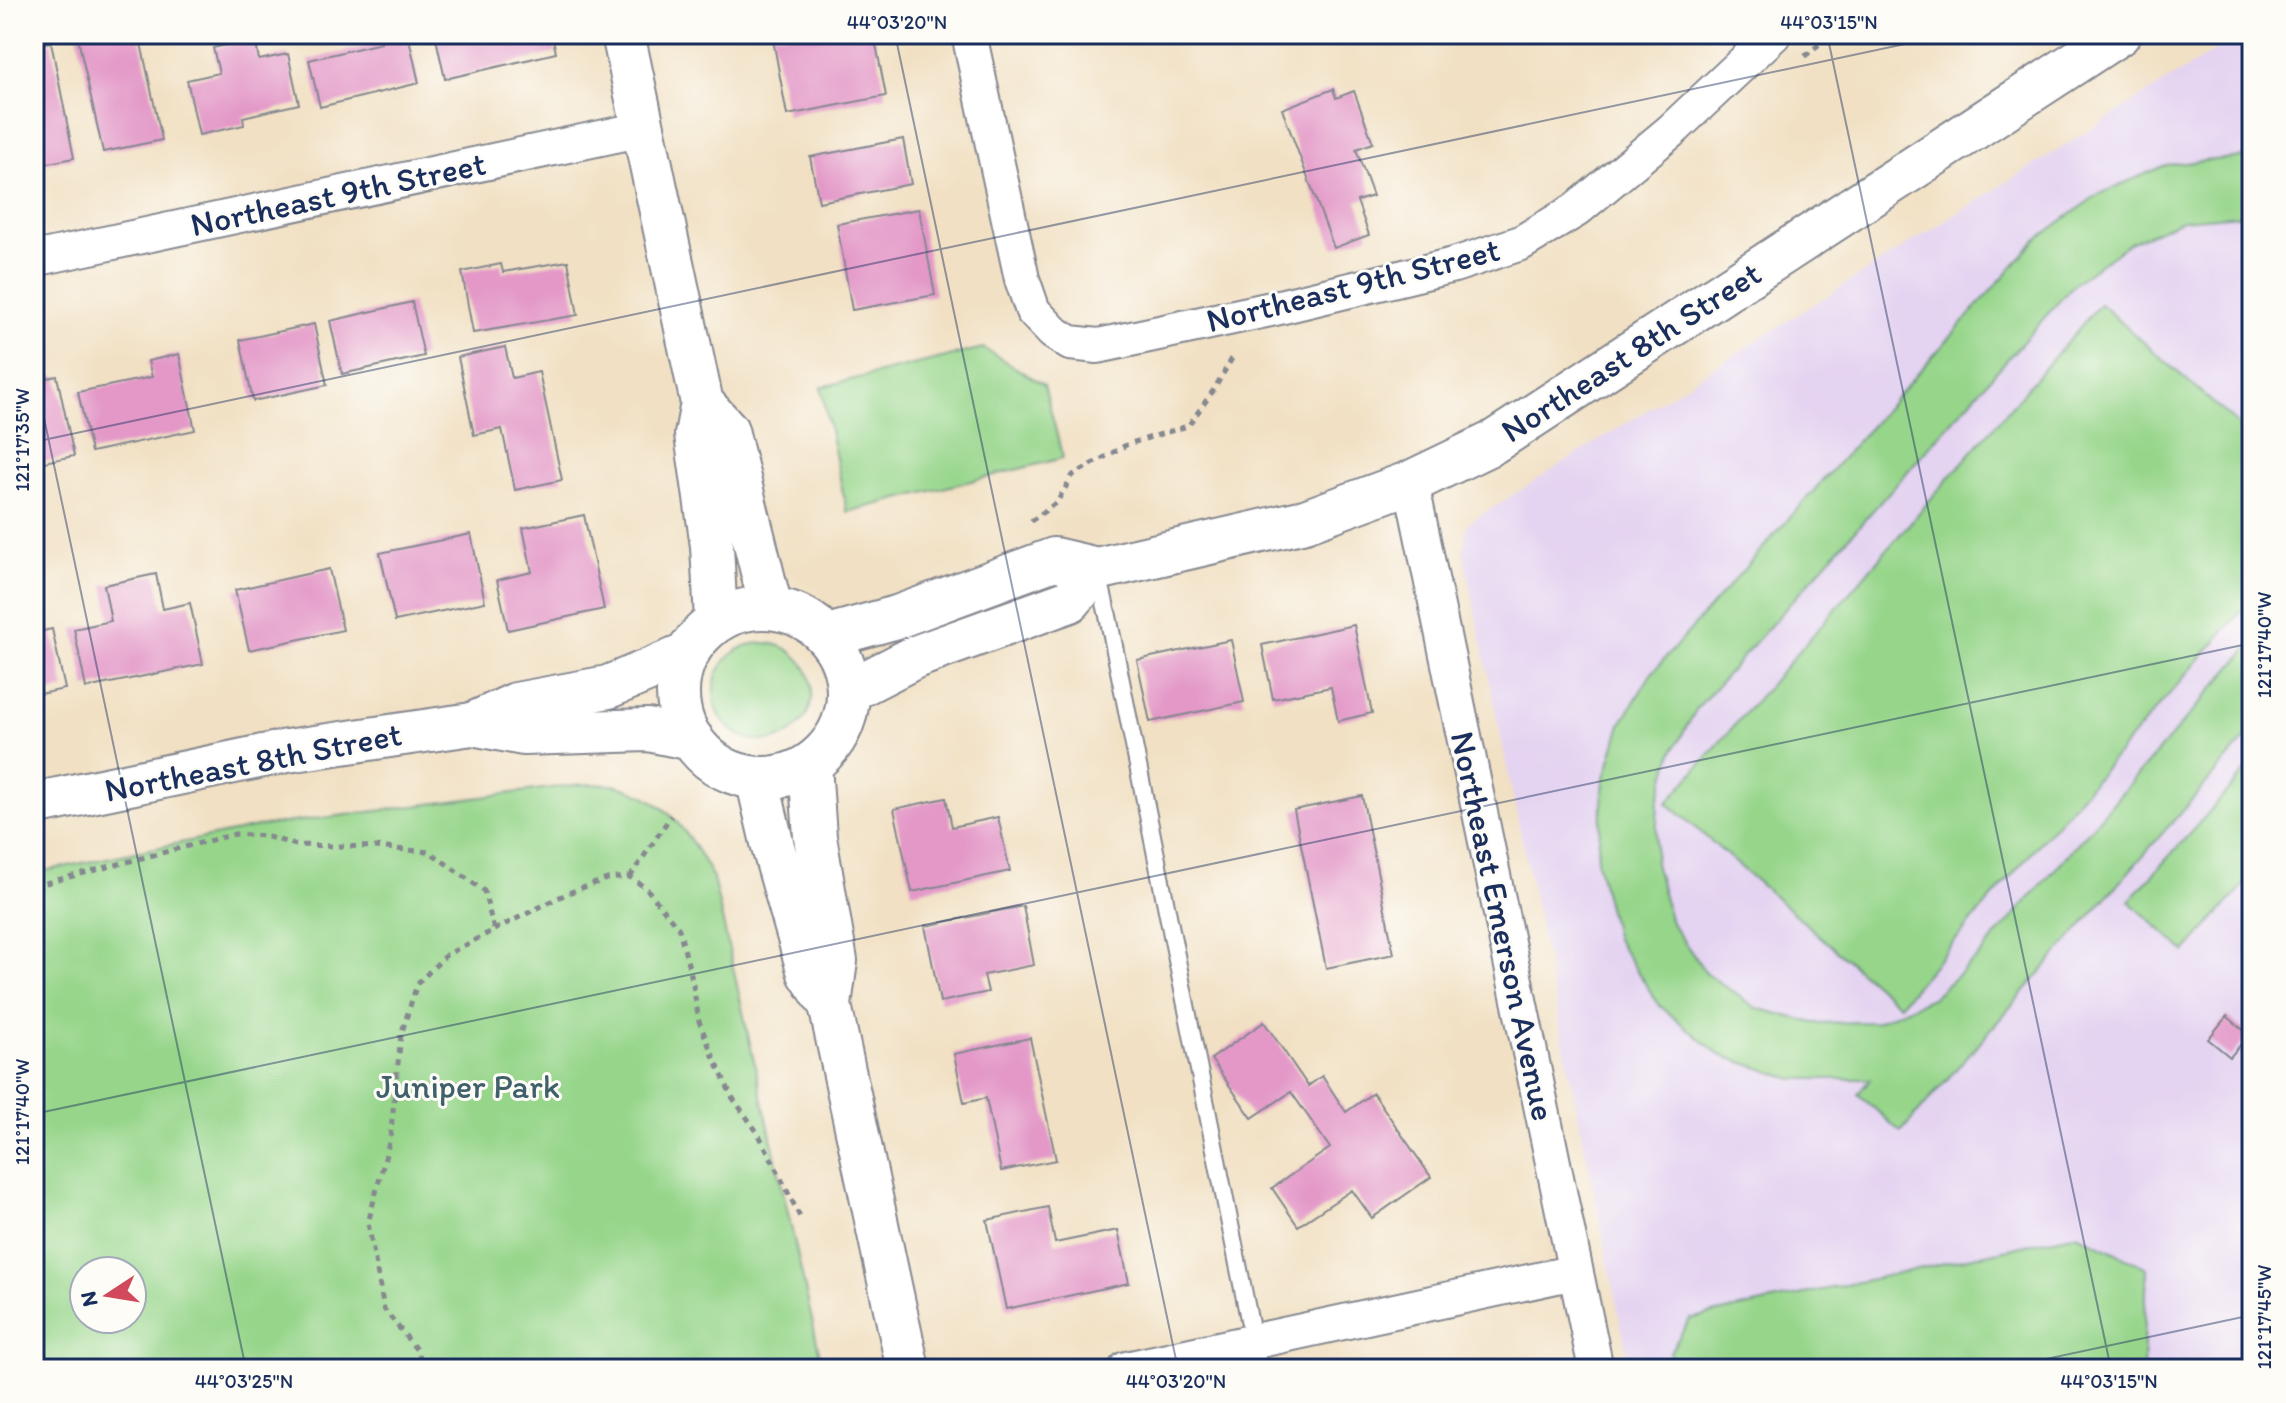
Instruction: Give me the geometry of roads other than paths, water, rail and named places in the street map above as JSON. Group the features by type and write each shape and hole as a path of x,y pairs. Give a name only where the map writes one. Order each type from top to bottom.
{"street":[{"path":"623,34 702,403 696,435 712,546 716,621"},
{"name":"Northeast 9th Street","path":"969,34 1022,279 1033,311 1053,332 1070,343 1098,346 1271,309 1438,268 1521,243 1576,210 1672,130 1766,35"},
{"name":"Northeast 8th Street","path":"828,636 897,617 1054,559 1097,569 1305,521 1411,482 1492,443 2119,34"},
{"name":"Northeast 9th Street","path":"34,259 643,129"},
{"path":"702,403 727,430 771,608"},
{"name":"Northeast Emerson Avenue","path":"1411,482 1596,1369"},
{"path":"849,691 915,657 1070,601 1097,569"},
{"path":"771,608 792,612 828,636 843,662 849,691 845,719 831,745 810,765 784,776 757,778 731,772 709,759 692,739 682,719 678,696 680,674 700,635 716,621 743,610 771,608"},
{"name":"Northeast 8th Street","path":"34,804 287,751 472,724 516,704 608,687 688,654"},
{"name":"Northeast 8th Street","path":"472,724 523,734 648,730 692,739"},
{"path":"810,765 815,837 836,961 830,1005 908,1369"},
{"path":"757,778 809,973 830,1005"},
{"path":"1126,1369 1256,1355 1575,1272"}],"lane":[{"path":"1097,569 1256,1355"}],"park label":[{"name":"Juniper Park","path":"468,1086"}]}
